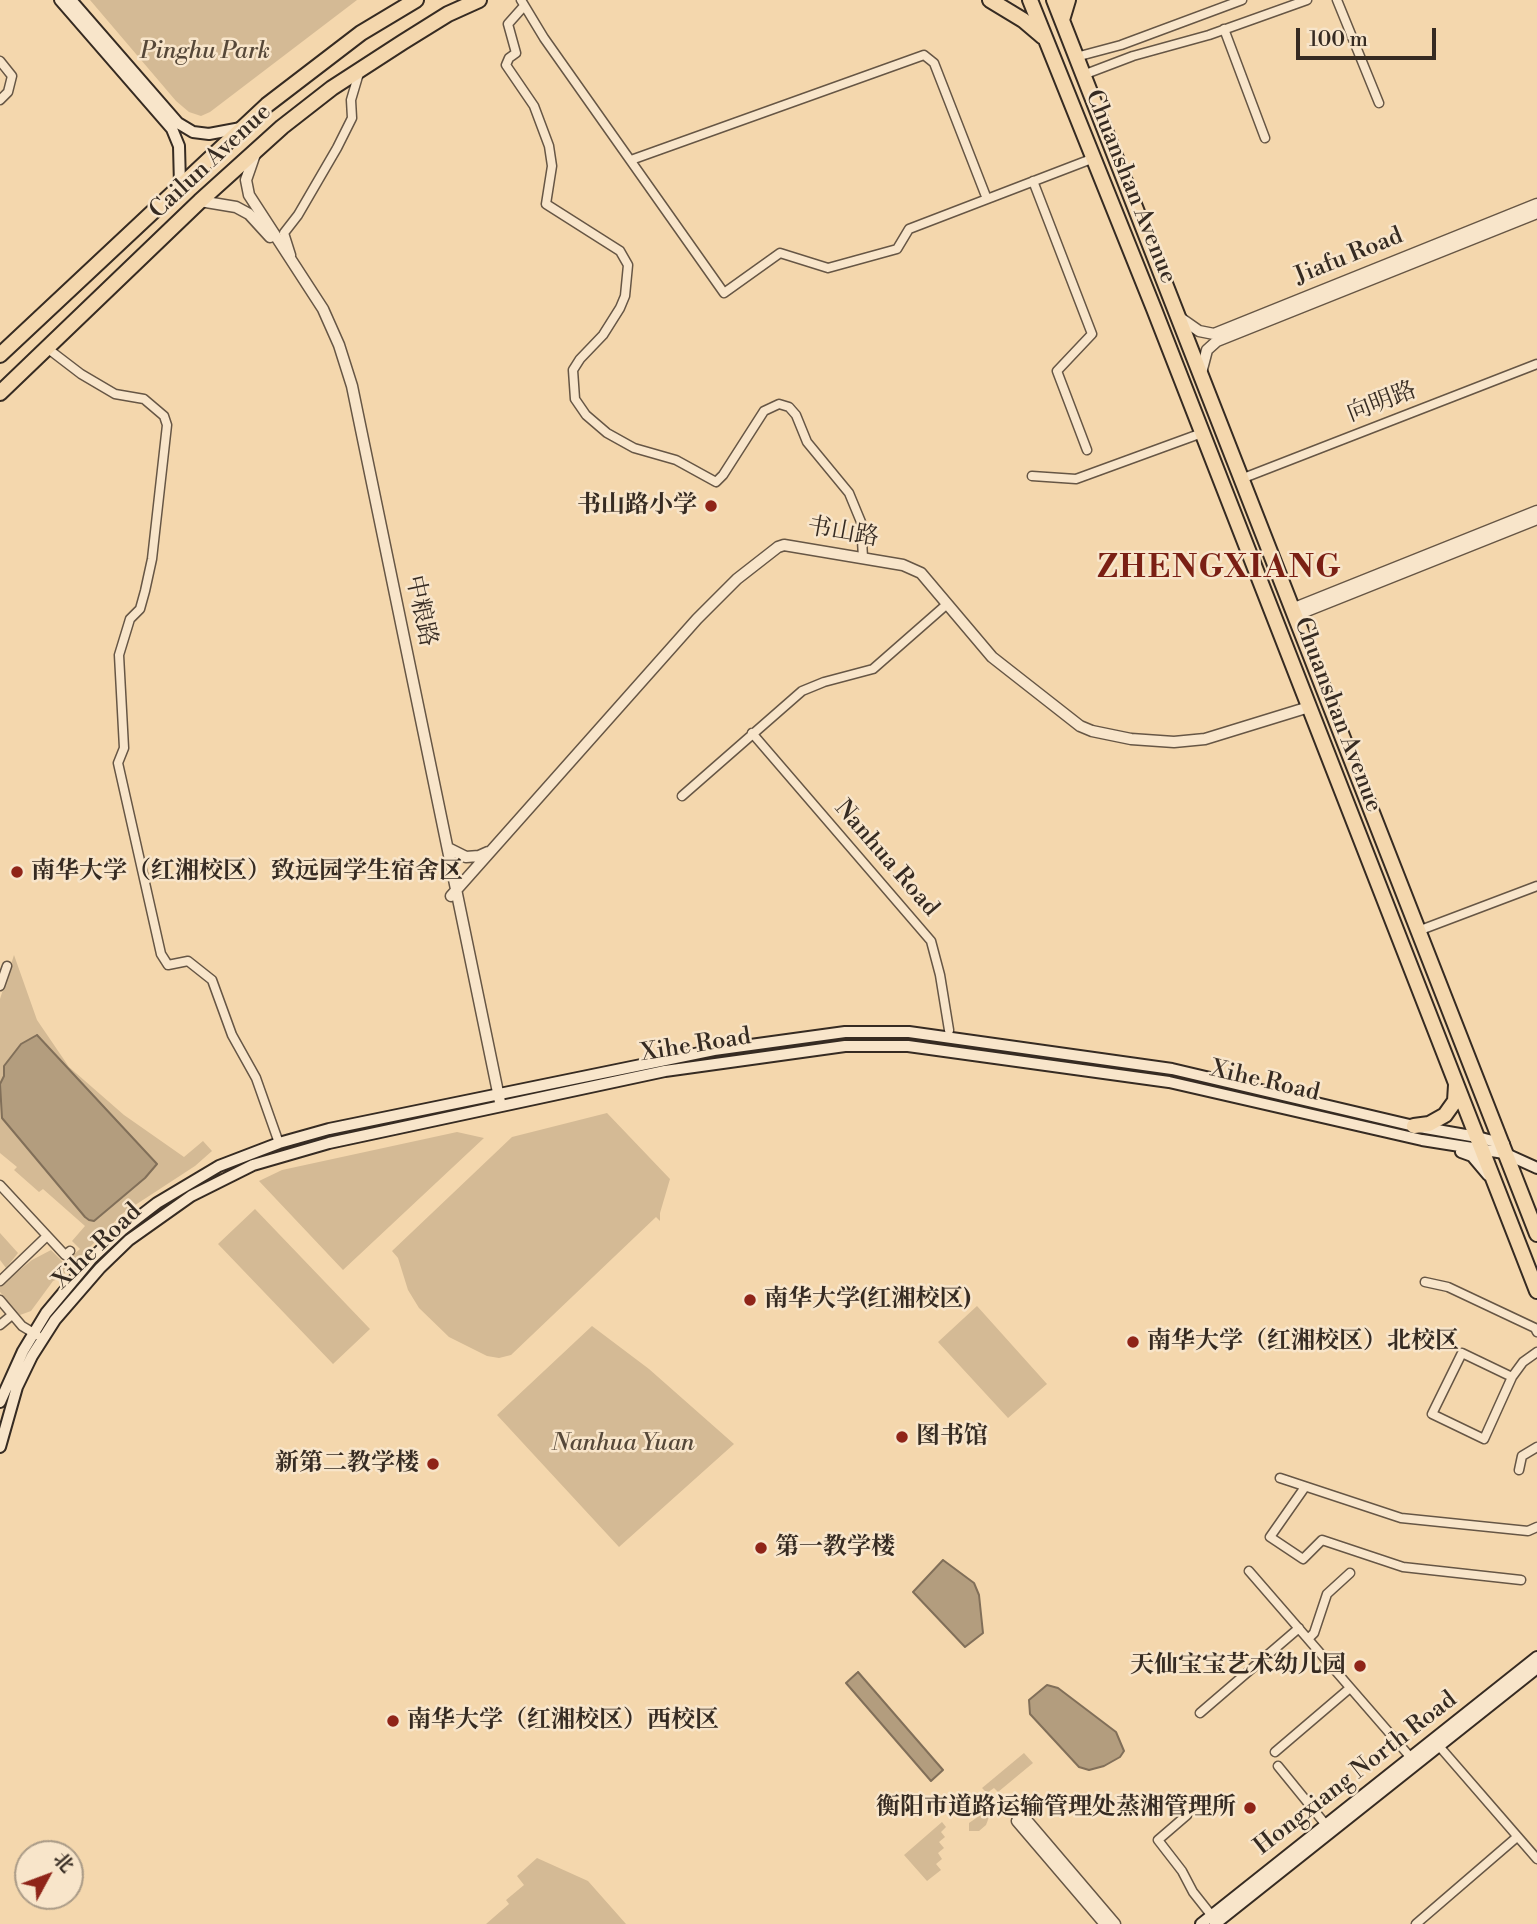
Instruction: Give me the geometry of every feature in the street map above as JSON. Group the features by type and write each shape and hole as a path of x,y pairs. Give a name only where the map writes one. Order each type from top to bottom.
{"highway":[{"name":"Cailun Avenue","path":"0,393 200,201 309,105 449,14 479,0"},
{"path":"990,0 1023,20 1046,40"},
{"name":"Chuanshan Avenue","path":"1030,0 1537,1291"},
{"name":"Chuanshan Avenue","path":"1054,0 1537,1234"},
{"path":"1062,20 1068,0"},
{"name":"Cailun Avenue","path":"0,355 267,105 360,33 410,2"},
{"path":"1414,1126 1429,1124 1446,1115 1454,1101 1455,1080"}],"main road":[{"path":"60,0 172,129 179,146 180,185"},
{"path":"71,0 178,123 193,132 209,134 241,128"},
{"name":"Xihe Road","path":"0,1402 8,1380 39,1335 65,1289 122,1230 186,1184 249,1153 329,1129 714,1050 806,1037 874,1031 909,1032 1172,1069 1414,1126 1476,1137 1537,1165"},
{"name":"Xihe Road","path":"0,1447 17,1387 39,1335 129,1240 162,1214 225,1177 263,1162 329,1143 665,1071 845,1046 908,1046 1169,1082 1422,1140 1483,1151 1502,1148"},
{"path":"1422,1140 1472,1156 1483,1167 1501,1196"},
{"name":"Hongxiang North Road","path":"1201,1924 1213,1920 1414,1761 1537,1657"},
{"name":"Hongxiang North Road","path":"1213,1920 1326,1825 1439,1746 1537,1668"}],"street":[{"path":"1076,57 1121,45 1242,0"},
{"path":"1083,75 1133,56 1224,29 1307,0"},
{"path":"1338,0 1379,103"},
{"path":"863,558 861,522 849,493 807,442 796,415 789,407 779,404 765,411 716,482 676,460 634,448 607,433 586,415 575,400 573,370 603,335 620,308 625,296 628,265 620,251 546,204 552,166 549,146 534,106 506,65 509,58 516,53 508,24 522,3 724,293 780,253 828,268 897,249 909,229 1094,159"},
{"path":"1224,29 1265,138"},
{"path":"631,160 924,55 934,63 987,199"},
{"path":"0,61 12,75 8,92 0,100"},
{"path":"292,258 284,233 298,215 352,118 351,100 361,69"},
{"name":"中粮路","path":"257,149 246,180 248,195 292,258 323,309 339,345 352,386 448,848 453,893"},
{"path":"1033,181 1092,334 1057,371 1087,450"},
{"name":"中粮路","path":"200,201 236,207 256,220 288,262 319,312 335,348 348,389 497,1107"},
{"name":"Jiafu Road","path":"1178,317 1199,331 1214,334 1537,204"},
{"name":"Jiafu Road","path":"1201,374 1207,350 1217,341 1537,213"},
{"path":"47,348 80,374 115,394 144,399 164,416 167,425 152,559 140,609 130,620 119,655 124,748 118,763 161,954 168,965 188,961 212,980 232,1035 256,1078 279,1143"},
{"name":"向明路","path":"1241,479 1537,364"},
{"path":"1032,476 1076,479 1202,433"},
{"path":"1293,612 1537,511"},
{"path":"1293,612 1537,519"},
{"name":"书山路","path":"453,893 697,619 737,579 784,545 912,568 920,573 992,657 1080,726 1092,731 1174,742 1205,739 1309,707"},
{"path":"682,796 802,691 873,669 947,605"},
{"name":"Nanhua Road","path":"752,733 930,941 940,975 949,1030"},
{"path":"448,848 466,858 491,850"},
{"path":"1418,931 1537,886"},
{"path":"0,986 7,966"},
{"path":"0,1185 65,1255 70,1251"},
{"path":"0,1280 47,1236"},
{"path":"1425,1282 1448,1287 1535,1328 1537,1332"},
{"path":"0,1300 22,1326 39,1335"},
{"path":"0,1325 12,1315"},
{"path":"1512,1377 1462,1353 1432,1414 1484,1439 1512,1377 1523,1362 1537,1352"},
{"path":"1519,1471 1522,1456 1537,1447"},
{"path":"1280,1478 1401,1518 1528,1531 1537,1527"},
{"path":"1305,1486 1270,1537 1303,1559 1322,1540 1403,1567 1521,1580"},
{"path":"1249,1571 1414,1761"},
{"path":"1308,1639 1314,1633 1327,1594 1350,1573"},
{"path":"1200,1713 1299,1628"},
{"path":"1276,1752 1350,1688"},
{"path":"1439,1746 1537,1860"},
{"path":"1278,1766 1326,1825"},
{"path":"1187,1815 1158,1840 1182,1871 1213,1920"},
{"path":"1105,1924 1020,1819 1115,1924"},
{"path":"1416,1924 1428,1921 1517,1837"}],"green space":[{"name":"Pinghu Park","path":"90,0 357,0 210,112 201,116 189,112 176,101"},
{"path":"14,955 37,1020 69,1067 124,1115 184,1157 203,1141 212,1151 195,1166 123,1213 60,1278 53,1281 31,1311 20,1315 0,1292 0,1286 32,1260 51,1250 64,1263 80,1249 72,1241 85,1226 43,1189 39,1192 14,1170 17,1167 0,1153 0,999"},
{"path":"607,1113 670,1179 660,1221 656,1217 511,1355 499,1358 487,1356 449,1337 419,1308 408,1290 398,1258 392,1251 512,1137"},
{"path":"457,1132 484,1138 343,1270 259,1181 282,1170"},
{"path":"255,1209 370,1329 333,1364 218,1244"},
{"path":"0,1233 18,1253 6,1268 0,1260"},
{"path":"977,1306 1047,1384 1008,1418 938,1342"},
{"name":"Nanhua Yuan","path":"592,1326 649,1369 734,1444 619,1547 497,1415"},
{"path":"1024,1753 1033,1763 998,1792 994,1788 987,1793 982,1788"},
{"path":"982,1814 989,1817 986,1825 979,1831 969,1831 969,1823"},
{"path":"942,1822 946,1827 941,1832 945,1837 939,1842 944,1848 938,1853 942,1859 936,1864 941,1870 927,1881 904,1855"},
{"path":"537,1858 588,1881 626,1924 486,1924 509,1904 506,1900 524,1885 517,1876"}],"shaded area":[{"path":"37,1035 157,1164 145,1178 94,1221 85,1217 2,1118 0,1084 4,1076 4,1066 21,1044"},
{"path":"943,1560 974,1583 979,1595 983,1633 965,1647 913,1592"},
{"path":"858,1672 943,1770 931,1781 846,1683"},
{"path":"1047,1685 1058,1688 1116,1732 1124,1751 1120,1757 1104,1766 1089,1770 1079,1767 1030,1714 1029,1700"}],"place":[{"name":"书山路小学","path":"711,506"},
{"name":"南华大学（红湘校区）致远园学生宿舍区","path":"17,872"},
{"name":"南华大学(红湘校区)","path":"750,1300"},
{"name":"南华大学（红湘校区）北校区","path":"1133,1342"},
{"name":"图书馆","path":"902,1437"},
{"name":"新第二教学楼","path":"433,1464"},
{"name":"第一教学楼","path":"761,1548"},
{"name":"天仙宝宝艺术幼儿园","path":"1360,1666"},
{"name":"南华大学（红湘校区）西校区","path":"393,1721"},
{"name":"衡阳市道路运输管理处蒸湘管理所","path":"1250,1808"}],"district":[{"name":"ZHENGXIANG","path":"1220,569"}]}
